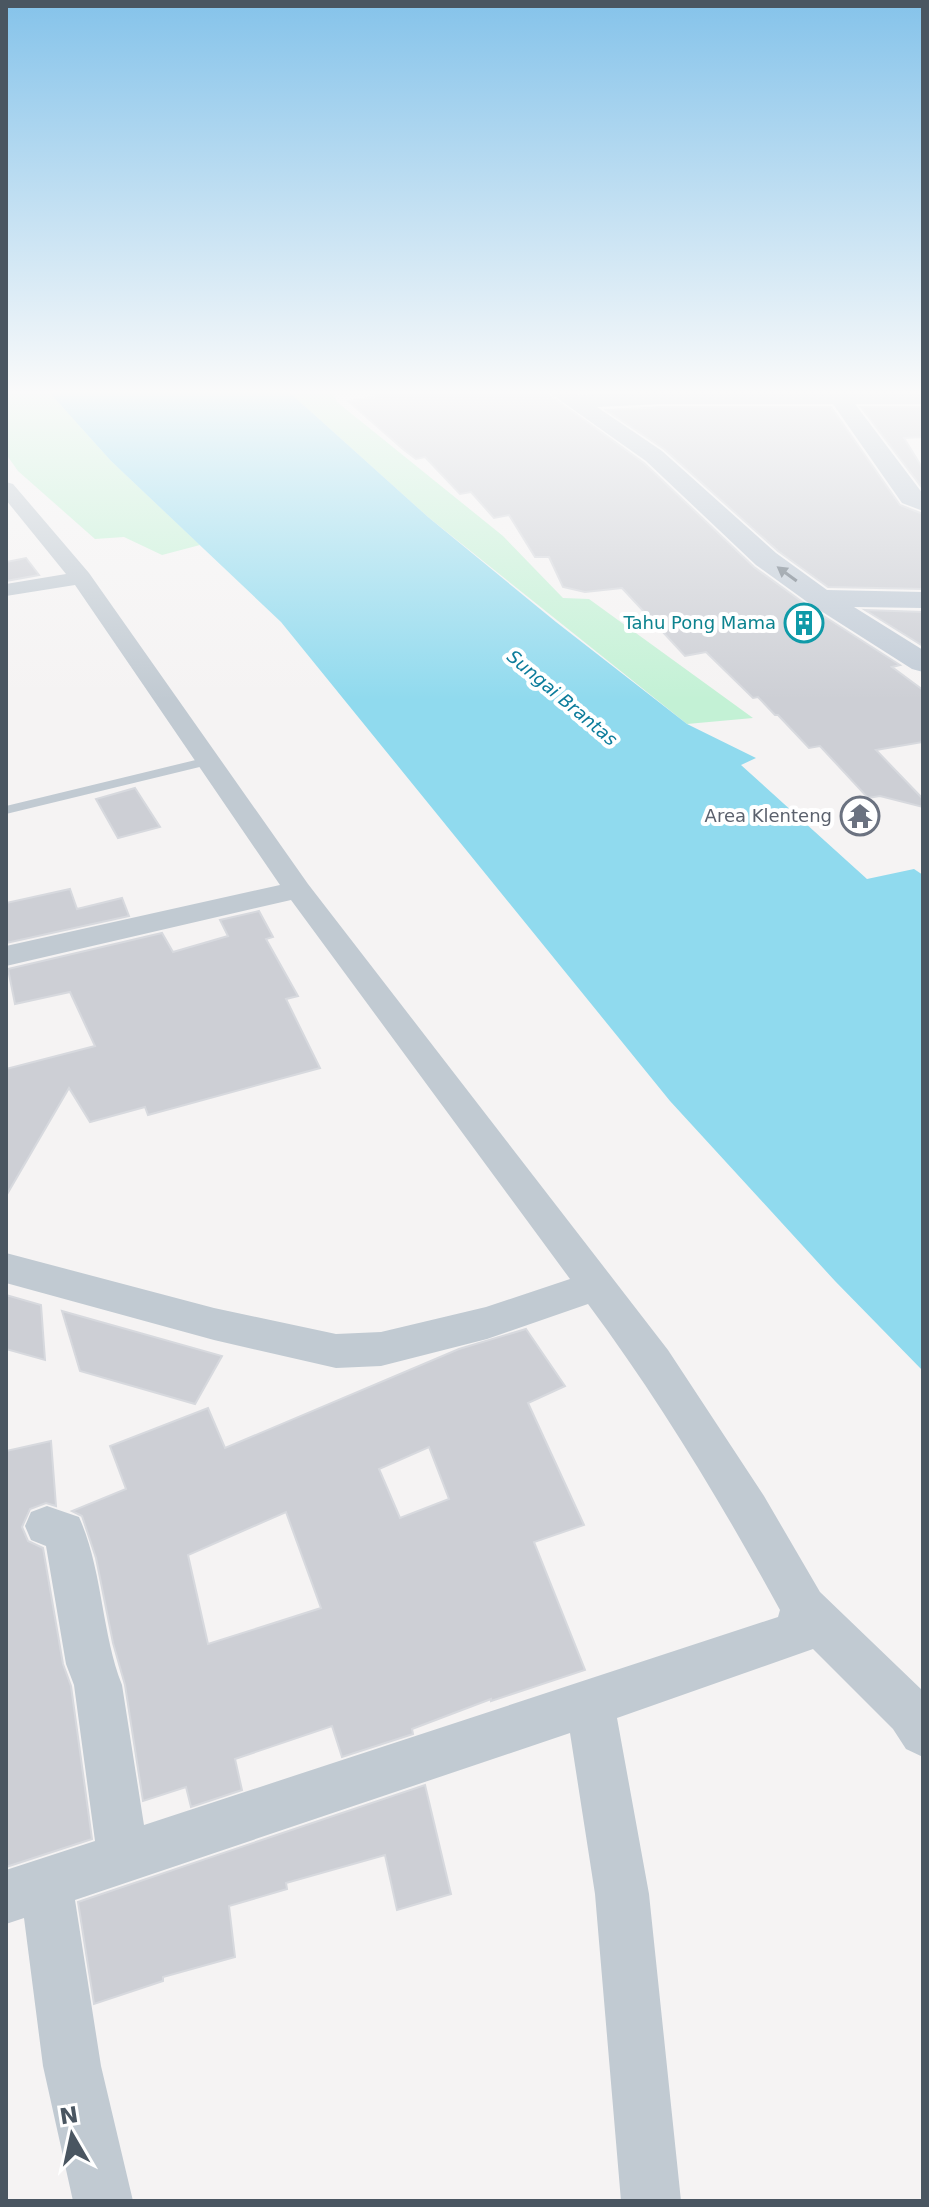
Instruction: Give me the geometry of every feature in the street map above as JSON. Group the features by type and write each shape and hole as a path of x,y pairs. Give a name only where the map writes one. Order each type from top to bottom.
{"street":[{"path":"11,494 81,578 298,890 654,1362 748,1510 804,1608 910,1712 923,1732"},
{"path":"695,494 766,559 820,598 923,663"},
{"path":"6,590 81,578"},
{"path":"820,598 923,600"},
{"path":"6,956 298,890"},
{"path":"6,1268 242,1331 336,1351 381,1349 472,1327 596,1285"},
{"path":"47,1526 63,1532 68,1546 90,1664 98,1685 123,1858"},
{"path":"103,2201 26,1890 788,1637 799,1631 804,1608"},
{"path":"590,1704 622,1894 651,2201"}],"lane":[{"path":"6,810 208,761"}],"green space":[{"path":"44,494 146,494 200,545 162,555 124,537 95,539"},
{"path":"402,494 451,494 503,536 563,598 589,599 753,718 687,724"}],"water":[{"name":"Sungai Brantas","path":"146,494 402,494 556,622 687,724 756,758 741,765 867,879 914,869 923,875 923,1371 835,1281 670,1101 281,622"}],"building":[{"path":"473,494 677,494 754,567 900,665 892,667 923,690 923,742 876,750 923,799 923,807 880,796 868,798 820,746 809,748 778,715 758,697 753,698 706,652 685,656 622,588 585,592 563,587 549,557 535,557 509,515 494,518"},
{"path":"714,494 892,494 900,505 923,514 923,589 828,587 778,551"},
{"path":"26,558 39,575 6,581 6,562"},
{"path":"865,610 923,612 923,646"},
{"path":"135,788 160,827 118,838 96,799"},
{"path":"70,889 77,909 122,898 129,916 6,943 6,903"},
{"path":"259,911 273,937 266,939 298,996 286,999 320,1068 148,1115 145,1107 90,1122 69,1088 6,1196 6,1069 95,1046 70,992 15,1004 8,969 162,933 173,952 228,936 220,920"},
{"path":"6,1295 41,1305 45,1360 6,1349"},
{"path":"62,1311 222,1356 195,1404 80,1371"},
{"path":"526,1329 565,1386 528,1403 584,1525 534,1542 585,1670 491,1699 412,1729 413,1734 342,1757 332,1726 235,1759 242,1790 191,1807 186,1787 143,1801 125,1685 96,1558 82,1516 72,1511 126,1489 110,1446 208,1408 225,1448 459,1349","holes":["429,1447 449,1499 400,1518 379,1469","286,1512 321,1608 208,1644 188,1555"]},
{"path":"51,1441 56,1506 46,1503 30,1509 22,1527 28,1541 43,1548 63,1664 71,1686 92,1839 6,1867 6,1451"},
{"path":"425,1785 451,1894 397,1910 385,1855 286,1883 287,1889 229,1906 235,1957 163,1977 163,1981 94,2004 78,1902"}],"place":[{"name":"Tahu Pong Mama","path":"804,623"},
{"name":"Area Klenteng","path":"860,816"}]}
